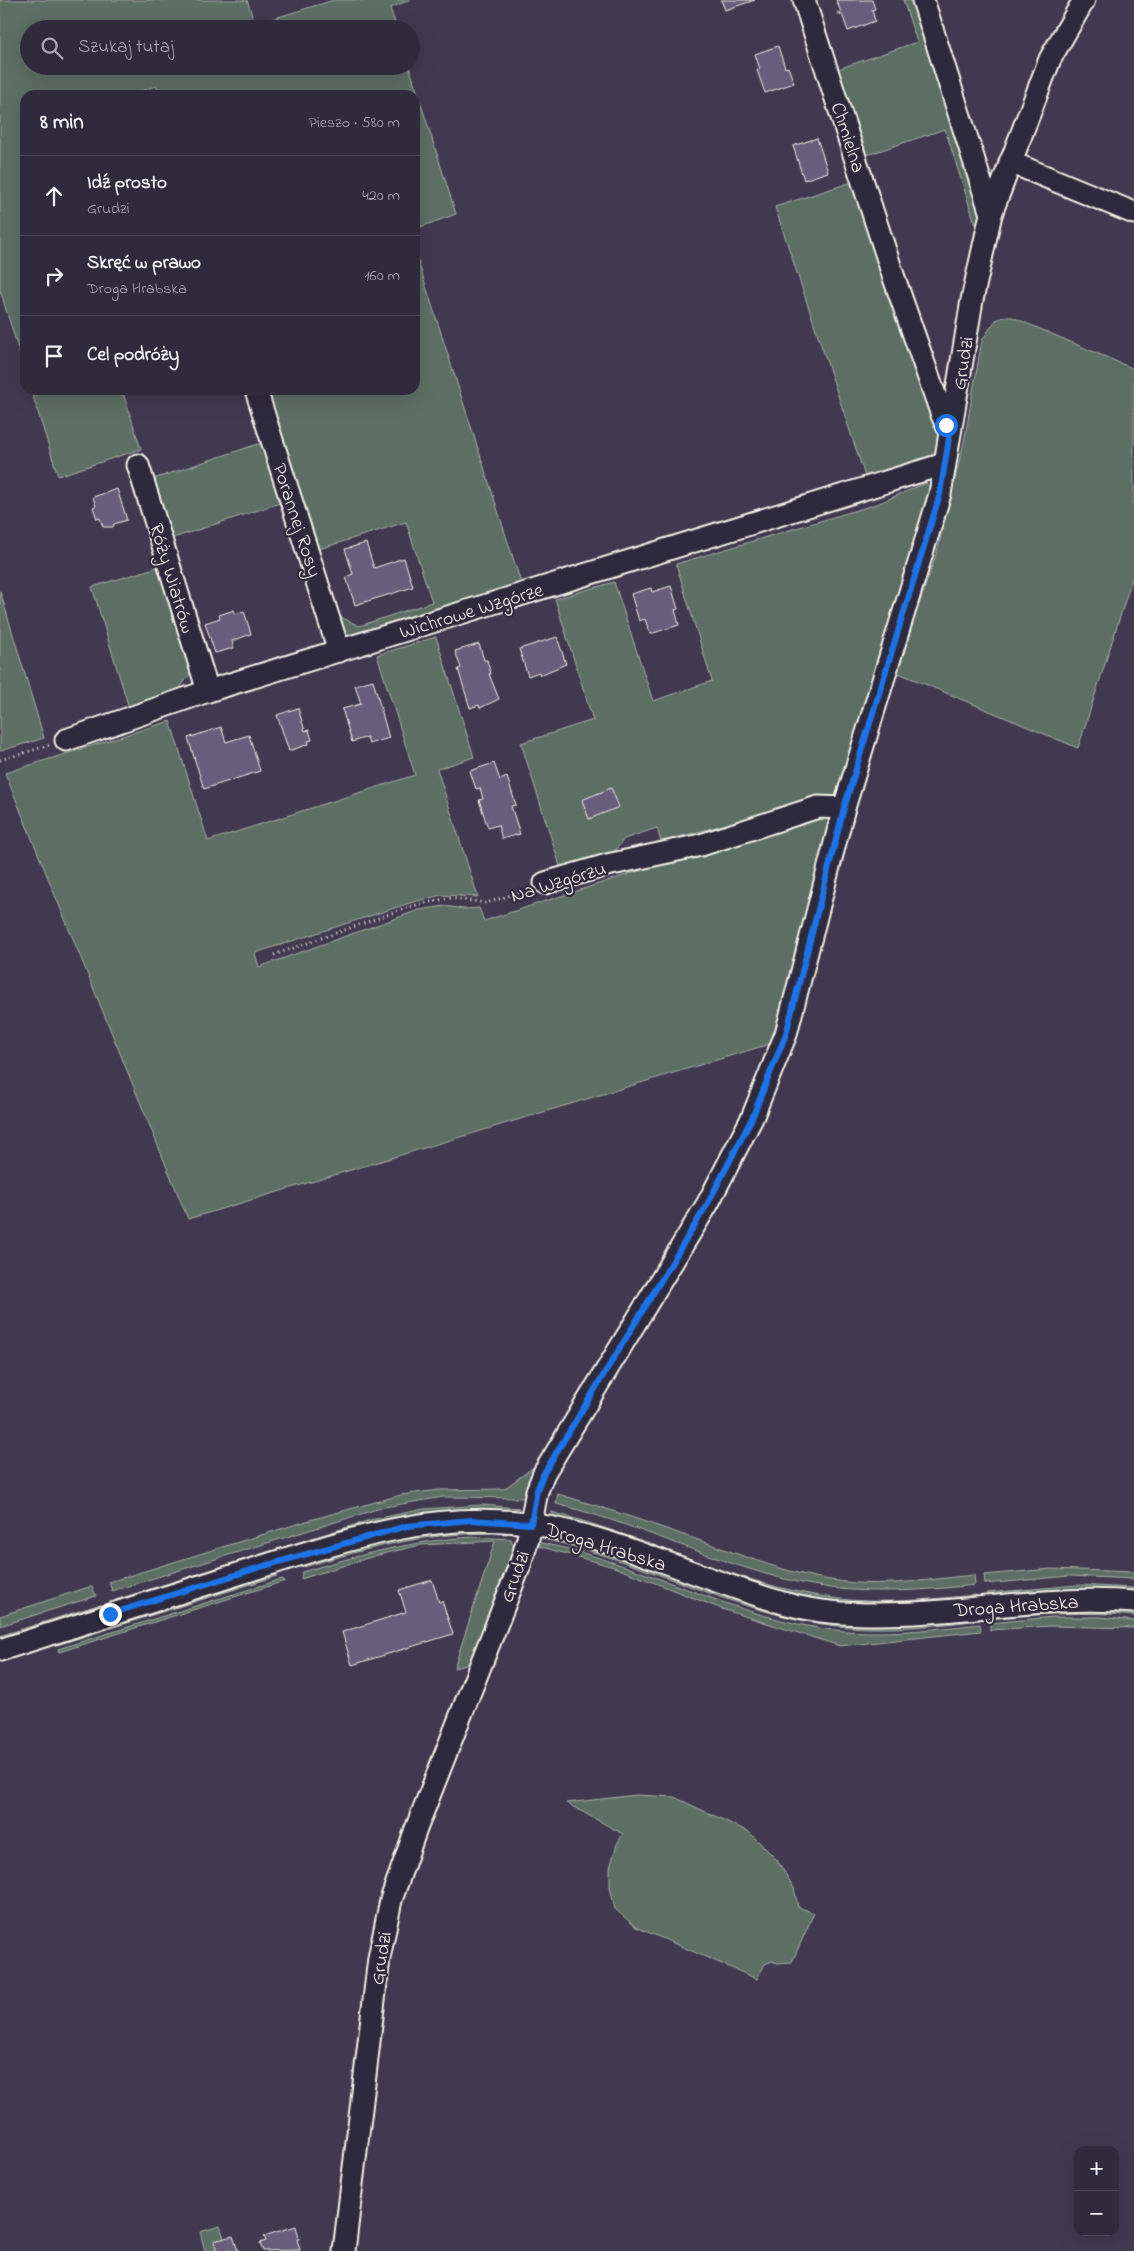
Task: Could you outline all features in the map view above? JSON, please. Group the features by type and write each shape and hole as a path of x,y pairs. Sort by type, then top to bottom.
{"street":[{"name":"Chmielna","path":"804,0 893,275 950,432"},
{"path":"923,0 990,214"},
{"name":"Grudzi","path":"344,2251 379,1958 391,1900 416,1828 520,1565 531,1524 537,1490 544,1473 708,1203 752,1118 786,1034 844,808 940,494 977,274 990,214 1050,59 1084,0"},
{"path":"1010,162 1134,213"},
{"name":"Porannej Rosy","path":"258,395 340,650"},
{"name":"Wichrowe Wzgórze","path":"66,740 208,691 944,464"},
{"name":"Róży Wiatrów","path":"138,465 208,691"},
{"name":"Na Wzgórzu","path":"545,884 607,865 701,845 818,806 844,808"},
{"name":"Droga Hrabska","path":"0,1650 264,1566 381,1532 414,1525 453,1521 494,1520 531,1524 579,1534 623,1547 777,1602 827,1612 898,1615 1047,1601 1106,1600 1134,1602"}],"path":[{"path":"0,760 66,740"},
{"name":"Na Wzgórzu","path":"274,954 412,906 449,898 486,903 545,884"}],"green space":[{"path":"0,0 247,0 254,20 20,20 20,75 412,75 417,90 158,90 156,86 144,90 20,90 20,355 0,290"},
{"path":"334,0 410,0 390,8 394,20 268,20"},
{"path":"903,0 916,0 983,217 979,236 945,129 867,155 838,69 917,42"},
{"path":"420,101 456,214 420,227"},
{"path":"852,182 939,436 935,458 866,479 775,207"},
{"path":"420,268 523,589 354,640 343,632 341,617 359,626 432,602 406,522 319,549 269,395 420,395"},
{"path":"1003,317 1012,317 1134,369 1134,573 1078,748 896,672 937,552 964,442 982,340 996,320"},
{"path":"33,395 124,395 141,449 58,476"},
{"path":"261,443 280,503 167,540 150,480"},
{"path":"926,483 933,490 840,797 807,802 661,842 657,828 624,839 614,852 561,869 521,743 593,720 555,599 614,582 653,701 712,681 676,564 877,504"},
{"path":"161,566 194,668 173,698 130,711 92,587"},
{"path":"0,591 44,738 0,751"},
{"path":"436,637 474,757 437,769 478,897 441,895 410,903 255,953 259,967 419,910 445,906 463,909 479,908 484,921 818,813 834,815 773,1043 188,1219 5,773 170,721 208,841 415,775 377,655"},
{"path":"535,1466 527,1498 443,1497 384,1507 112,1591 109,1582 310,1520 401,1495 439,1490 504,1489"},
{"path":"558,1494 635,1518 760,1562 828,1580 878,1584 974,1575 975,1585 921,1590 867,1591 831,1588 797,1582 728,1562 590,1513 556,1504"},
{"path":"482,1505 519,1508 120,1603 115,1600 370,1520 424,1509"},
{"path":"551,1512 586,1522 726,1571 797,1592 869,1601 905,1601 976,1595 973,1600 870,1606 815,1600 777,1592 558,1519"},
{"path":"468,1529 507,1534 481,1533 429,1537 354,1553 304,1567 309,1561 389,1539"},
{"path":"474,1537 511,1539 515,1551 470,1664 454,1668 495,1541 421,1545 374,1556 301,1579 302,1572 366,1554 430,1541"},
{"path":"556,1538 592,1546 740,1599 975,1617 979,1620 892,1628 848,1627 805,1621 740,1603 612,1558 547,1540"},
{"path":"541,1543 606,1560 733,1606 798,1624 844,1631 889,1632 980,1624 981,1631 840,1646 722,1609 614,1567 538,1546"},
{"path":"1051,1569 1134,1572 1134,1579 1069,1576 985,1584 984,1575"},
{"path":"268,1575 277,1576 57,1645 60,1640"},
{"path":"282,1579 285,1581 59,1652 58,1649"},
{"path":"1077,1585 1134,1588 1134,1593 991,1598 987,1593"},
{"path":"92,1586 96,1596 0,1626 0,1616"},
{"path":"98,1605 96,1611 0,1641 0,1636"},
{"path":"1060,1609 1134,1612 1134,1616 1062,1614 989,1619 993,1615"},
{"path":"1053,1617 1101,1617 1134,1621 1134,1628 1049,1626 990,1630 990,1623"},
{"path":"637,1795 674,1797 749,1832 777,1860 794,1888 798,1907 814,1913 792,1962 777,1963 772,1961 765,1964 757,1979 636,1927 615,1909 610,1887 610,1868 617,1844 623,1834 566,1803"},
{"path":"220,2226 224,2238 217,2251 205,2251 200,2232"}],"building":[{"path":"721,0 755,0 725,10"},
{"path":"836,0 872,0 875,9 872,10 875,21 848,31 842,14 838,15 837,13 841,12"},
{"path":"778,46 785,68 788,67 794,83 765,93 757,70 760,69 755,54"},
{"path":"817,138 828,172 804,180 793,146"},
{"path":"117,489 127,520 114,524 113,527 103,527 100,518 97,519 93,507 96,506 93,497"},
{"path":"366,543 374,568 404,558 413,587 355,605 346,577 353,574 345,549"},
{"path":"671,586 678,609 675,610 679,625 650,634 645,619 639,621 631,594 651,588 652,592"},
{"path":"234,610 235,614 244,611 251,634 232,641 234,648 215,653 205,623 220,618 219,615"},
{"path":"557,637 566,664 540,675 539,672 528,676 519,649"},
{"path":"479,644 484,660 487,660 491,674 489,674 499,699 480,708 479,705 470,708 458,669 461,668 455,651"},
{"path":"373,680 389,738 369,744 367,737 352,742 342,709 361,704 355,685"},
{"path":"298,708 305,731 309,730 312,740 308,741 309,744 289,751 277,715"},
{"path":"221,727 226,742 249,735 260,771 204,789 188,738"},
{"path":"494,763 500,780 507,777 516,805 511,806 520,834 502,839 498,825 488,828 479,800 483,799 480,788 476,789 470,771"},
{"path":"611,788 619,807 589,819 582,800"},
{"path":"432,1580 439,1602 442,1601 453,1634 352,1665 342,1632 406,1612 399,1590"},
{"path":"296,2226 300,2250 263,2251 260,2243 266,2241 264,2236"},
{"path":"233,2236 238,2251 217,2251 214,2241"}],"route":[{"path":"110,1614 264,1566 407,1526 471,1520 494,1520 531,1524 540,1480 576,1424 708,1203 752,1118 786,1034 844,808 940,494 950,432 946,425"}]}
